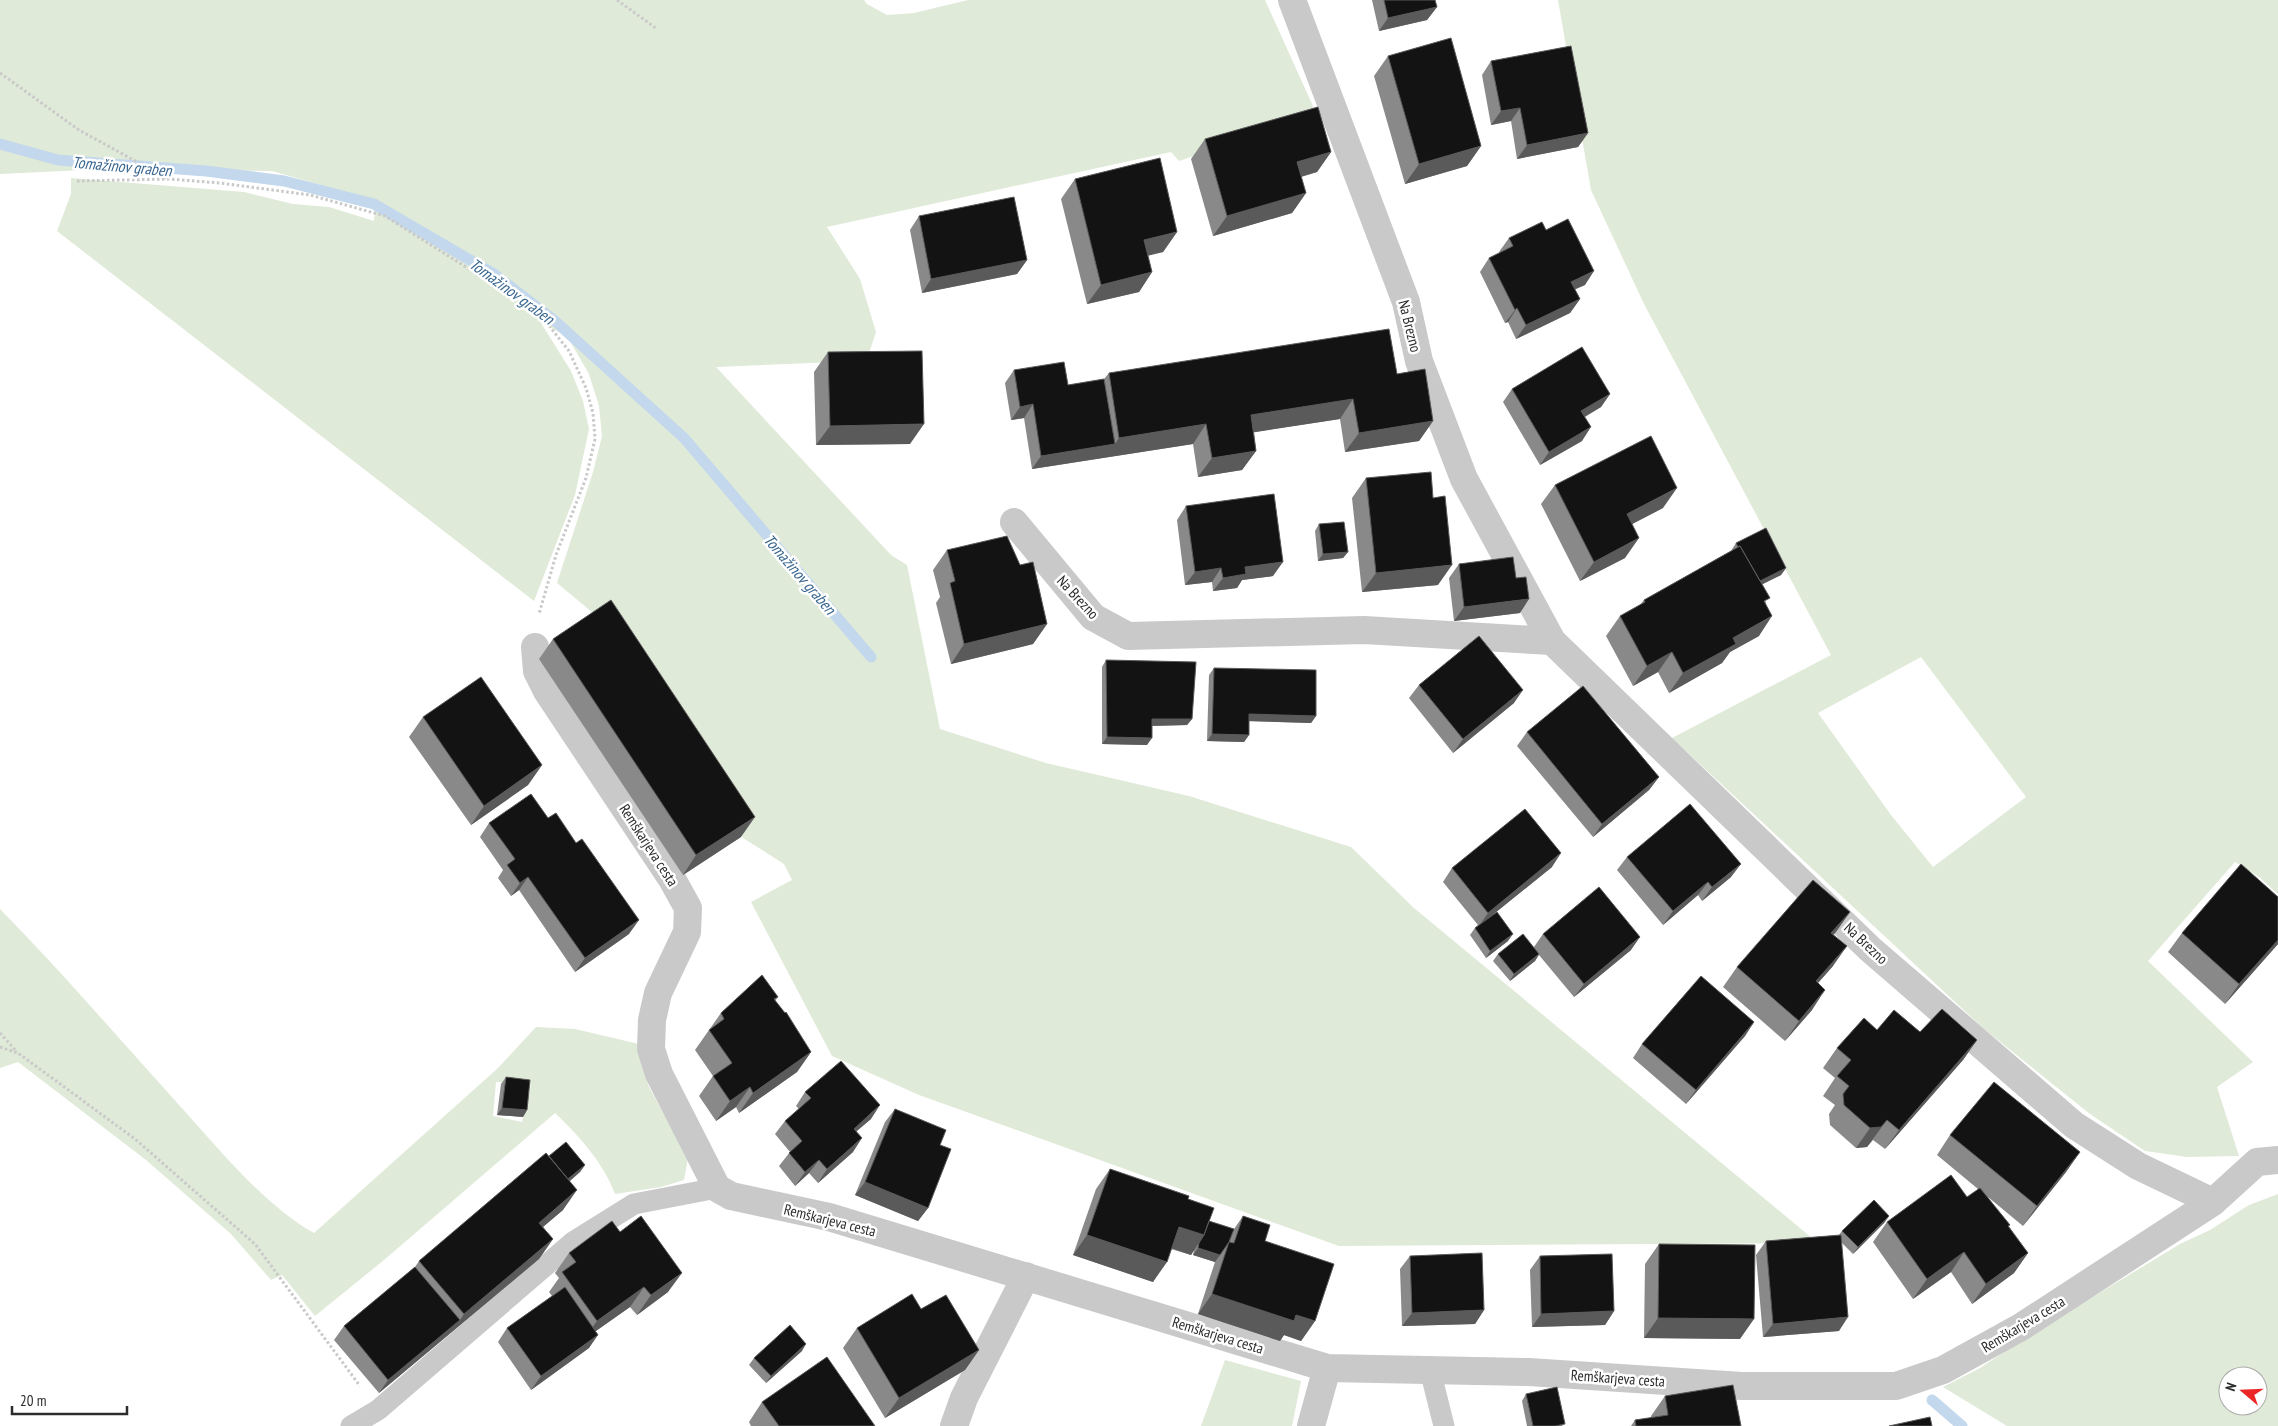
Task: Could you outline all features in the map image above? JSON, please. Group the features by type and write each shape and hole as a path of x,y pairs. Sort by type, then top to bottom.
{"street":[{"name":"Na Brezno","path":"1292,0 1406,302 1419,361 1464,479 1552,641 1870,949 2074,1125 2138,1166 2213,1202"},
{"name":"Na Brezno","path":"1014,522 1093,617 1128,636 1364,630 1552,641"},
{"name":"Remškarjeva cesta","path":"535,647 537,671 547,691 672,879 688,908 687,932 658,993 652,1020 651,1049 660,1074 717,1188 731,1196 830,1217 1327,1368 1529,1372 1742,1386 1896,1386 1943,1370 2021,1327 2213,1202 2257,1162 2278,1160"},
{"path":"954,1426 964,1398 1026,1276"},
{"path":"1311,1426 1327,1368"}],"lane":[{"path":"351,1426 378,1410 573,1242 634,1204 717,1188"},
{"path":"1430,1370 1444,1426"}],"path":[{"path":"617,0 657,29"},
{"path":"0,73 79,130 169,179"},
{"path":"77,181 169,179 220,183 310,195 385,216 539,313 569,350 586,388 593,413 595,439 586,478 556,555 538,614 535,647"},
{"path":"0,1033 18,1053 135,1139 255,1244 378,1410"},
{"path":"0,1047 18,1053"}],"green space":[{"path":"0,0 864,0 867,4 887,15 914,13 968,0 1265,0 1317,115 1179,161 1171,152 827,227 860,279 876,332 869,353 835,362 716,367 891,555 907,565 940,729 1046,763 1189,796 1351,847 1414,908 1818,1243 1339,1246 919,1095 832,1056 751,902 792,880 784,864 743,838 598,617 557,583 593,472 602,436 599,406 589,374 567,336 541,323 571,371 583,401 589,429 575,495 534,601 57,231 71,194 71,178 244,192 293,204 329,207 374,221 376,201 272,171 105,169 0,174"},
{"path":"1558,0 2278,0 2278,894 2259,877 2235,862 2148,961 2253,1062 2217,1087 2239,1156 2187,1157 2145,1151 2090,1114 1983,1028 1672,738 1831,655 1644,304 1591,190","holes":["1921,657 2026,797 1933,867 1891,815 1818,713"]},
{"path":"0,909 242,1175 277,1207 314,1233 498,1068 536,1027 575,1029 639,1044 641,1063 649,1087 688,1158 684,1180 661,1187 615,1194 604,1171 590,1150 555,1113 384,1260 315,1316 282,1275 271,1280 231,1234 146,1160 18,1062 0,1068","holes":["496,1082 531,1085 522,1122 493,1116"]},
{"path":"2278,1194 2278,1426 2007,1426 1943,1387 1980,1368 2025,1338 2180,1244 2210,1230 2249,1205"},
{"path":"1225,1360 1301,1381 1292,1426 1201,1426"}],"building":[{"path":"1384,0 1435,0 1437,7 1388,18"},
{"path":"1451,38 1481,146 1419,164 1388,56"},
{"path":"1571,46 1588,133 1527,145 1520,108 1501,111 1491,61"},
{"path":"1318,107 1331,152 1297,162 1306,193 1227,216 1205,139"},
{"path":"1160,158 1177,232 1144,240 1152,272 1101,285 1075,179"},
{"path":"1014,197 1027,260 931,279 919,216"},
{"path":"1568,219 1594,271 1571,282 1580,299 1526,325 1517,308 1515,310 1489,258 1513,246 1509,238 1542,222 1546,230"},
{"path":"1389,329 1397,374 1425,369 1433,421 1359,433 1353,399 1251,415 1256,451 1212,458 1206,424 1119,438 1109,373"},
{"path":"1582,347 1610,394 1581,411 1591,427 1549,452 1512,389"},
{"path":"922,351 924,424 830,426 828,352"},
{"path":"1064,362 1068,385 1104,379 1115,444 1041,456 1033,404 1020,407 1014,370"},
{"path":"1651,436 1677,488 1627,514 1639,538 1594,562 1555,485"},
{"path":"1431,472 1433,498 1445,496 1452,565 1376,573 1366,478"},
{"path":"1274,494 1283,562 1245,567 1246,574 1223,578 1221,568 1195,572 1186,506"},
{"path":"1344,522 1348,552 1323,554 1319,524"},
{"path":"1766,528 1786,568 1760,581 1740,546 1738,547 1736,543"},
{"path":"1007,536 1020,565 1033,562 1047,624 964,644 950,583 955,581 947,550"},
{"path":"1740,546 1770,598 1764,601 1772,616 1733,638 1736,644 1683,673 1672,652 1647,666 1620,616 1645,602 1644,600"},
{"path":"1513,557 1516,578 1526,577 1529,599 1464,607 1459,564"},
{"path":"611,600 755,817 696,855 553,639"},
{"path":"1479,636 1523,690 1463,739 1419,685"},
{"path":"1106,660 1196,662 1192,719 1152,719 1152,738 1107,737"},
{"path":"1214,668 1316,670 1316,716 1249,714 1249,735 1212,734"},
{"path":"481,677 542,765 484,806 423,717"},
{"path":"1583,686 1659,777 1602,824 1527,732"},
{"path":"531,794 548,818 556,813 576,843 582,839 639,920 585,958 528,877 520,883 507,865 515,859 489,823"},
{"path":"1690,804 1741,864 1712,887 1708,882 1673,911 1627,857"},
{"path":"1525,809 1561,853 1488,913 1452,868"},
{"path":"2241,864 2278,897 2278,940 2239,984 2182,933"},
{"path":"1813,880 1850,912 1831,933 1847,946 1816,981 1825,990 1799,1021 1737,967"},
{"path":"1599,887 1640,937 1584,984 1543,934"},
{"path":"1497,912 1513,934 1490,951 1475,928"},
{"path":"1523,934 1539,954 1514,974 1498,954"},
{"path":"762,975 778,997 774,999 786,1012 811,1052 753,1093 750,1087 730,1101 713,1076 732,1063 709,1030 724,1019 721,1013"},
{"path":"1701,976 1754,1022 1696,1090 1642,1044"},
{"path":"1942,1009 1977,1040 1899,1130 1887,1120 1881,1127 1870,1128 1844,1105 1843,1094 1849,1086 1837,1076 1851,1060 1837,1048 1864,1018 1877,1030 1894,1010 1920,1032"},
{"path":"841,1061 880,1105 854,1129 862,1138 827,1169 819,1160 805,1172 789,1153 802,1141 785,1121 811,1098 805,1092"},
{"path":"506,1077 530,1080 527,1110 502,1108"},
{"path":"1994,1082 2080,1152 2037,1206 1950,1135"},
{"path":"895,1109 946,1130 940,1145 951,1149 928,1208 865,1182"},
{"path":"566,1142 585,1165 568,1179 549,1156"},
{"path":"546,1153 577,1190 539,1223 553,1239 464,1314 419,1261"},
{"path":"1110,1169 1189,1196 1188,1199 1214,1208 1204,1235 1179,1227 1167,1262 1087,1235"},
{"path":"1951,1175 1967,1197 1980,1188 2010,1225 2008,1226 2028,1253 1986,1284 1964,1252 1927,1279 1887,1222"},
{"path":"1874,1200 1889,1216 1858,1247 1842,1231"},
{"path":"641,1216 682,1273 651,1295 644,1287 597,1321 562,1272 576,1262 569,1253 612,1221 620,1232"},
{"path":"1243,1216 1270,1225 1265,1241 1334,1264 1315,1321 1296,1315 1294,1321 1212,1294 1229,1242 1234,1243"},
{"path":"1209,1221 1234,1229 1229,1242 1220,1255 1198,1248"},
{"path":"1841,1235 1848,1317 1773,1324 1766,1241"},
{"path":"1659,1244 1755,1245 1754,1319 1658,1318"},
{"path":"1482,1253 1484,1310 1412,1313 1410,1256"},
{"path":"1612,1254 1614,1311 1541,1314 1540,1256"},
{"path":"415,1267 460,1320 388,1380 344,1326"},
{"path":"565,1287 598,1335 541,1376 507,1328"},
{"path":"912,1294 921,1309 946,1295 979,1350 899,1398 857,1328"},
{"path":"790,1325 806,1344 771,1376 754,1358"},
{"path":"827,1357 875,1426 779,1426 762,1402"},
{"path":"1733,1385 1741,1426 1636,1426 1635,1420 1668,1415 1665,1396"},
{"path":"1557,1387 1565,1424 1533,1426 1526,1394"},
{"path":"1930,1417 1932,1426 1889,1426"}],"waterway":[{"name":"Tomažinov graben","path":"0,144 58,160 206,171 284,181 374,204 494,274 555,321 684,438 871,657"},
{"name":"Tomažinov graben","path":"1932,1400 1962,1426"}]}
